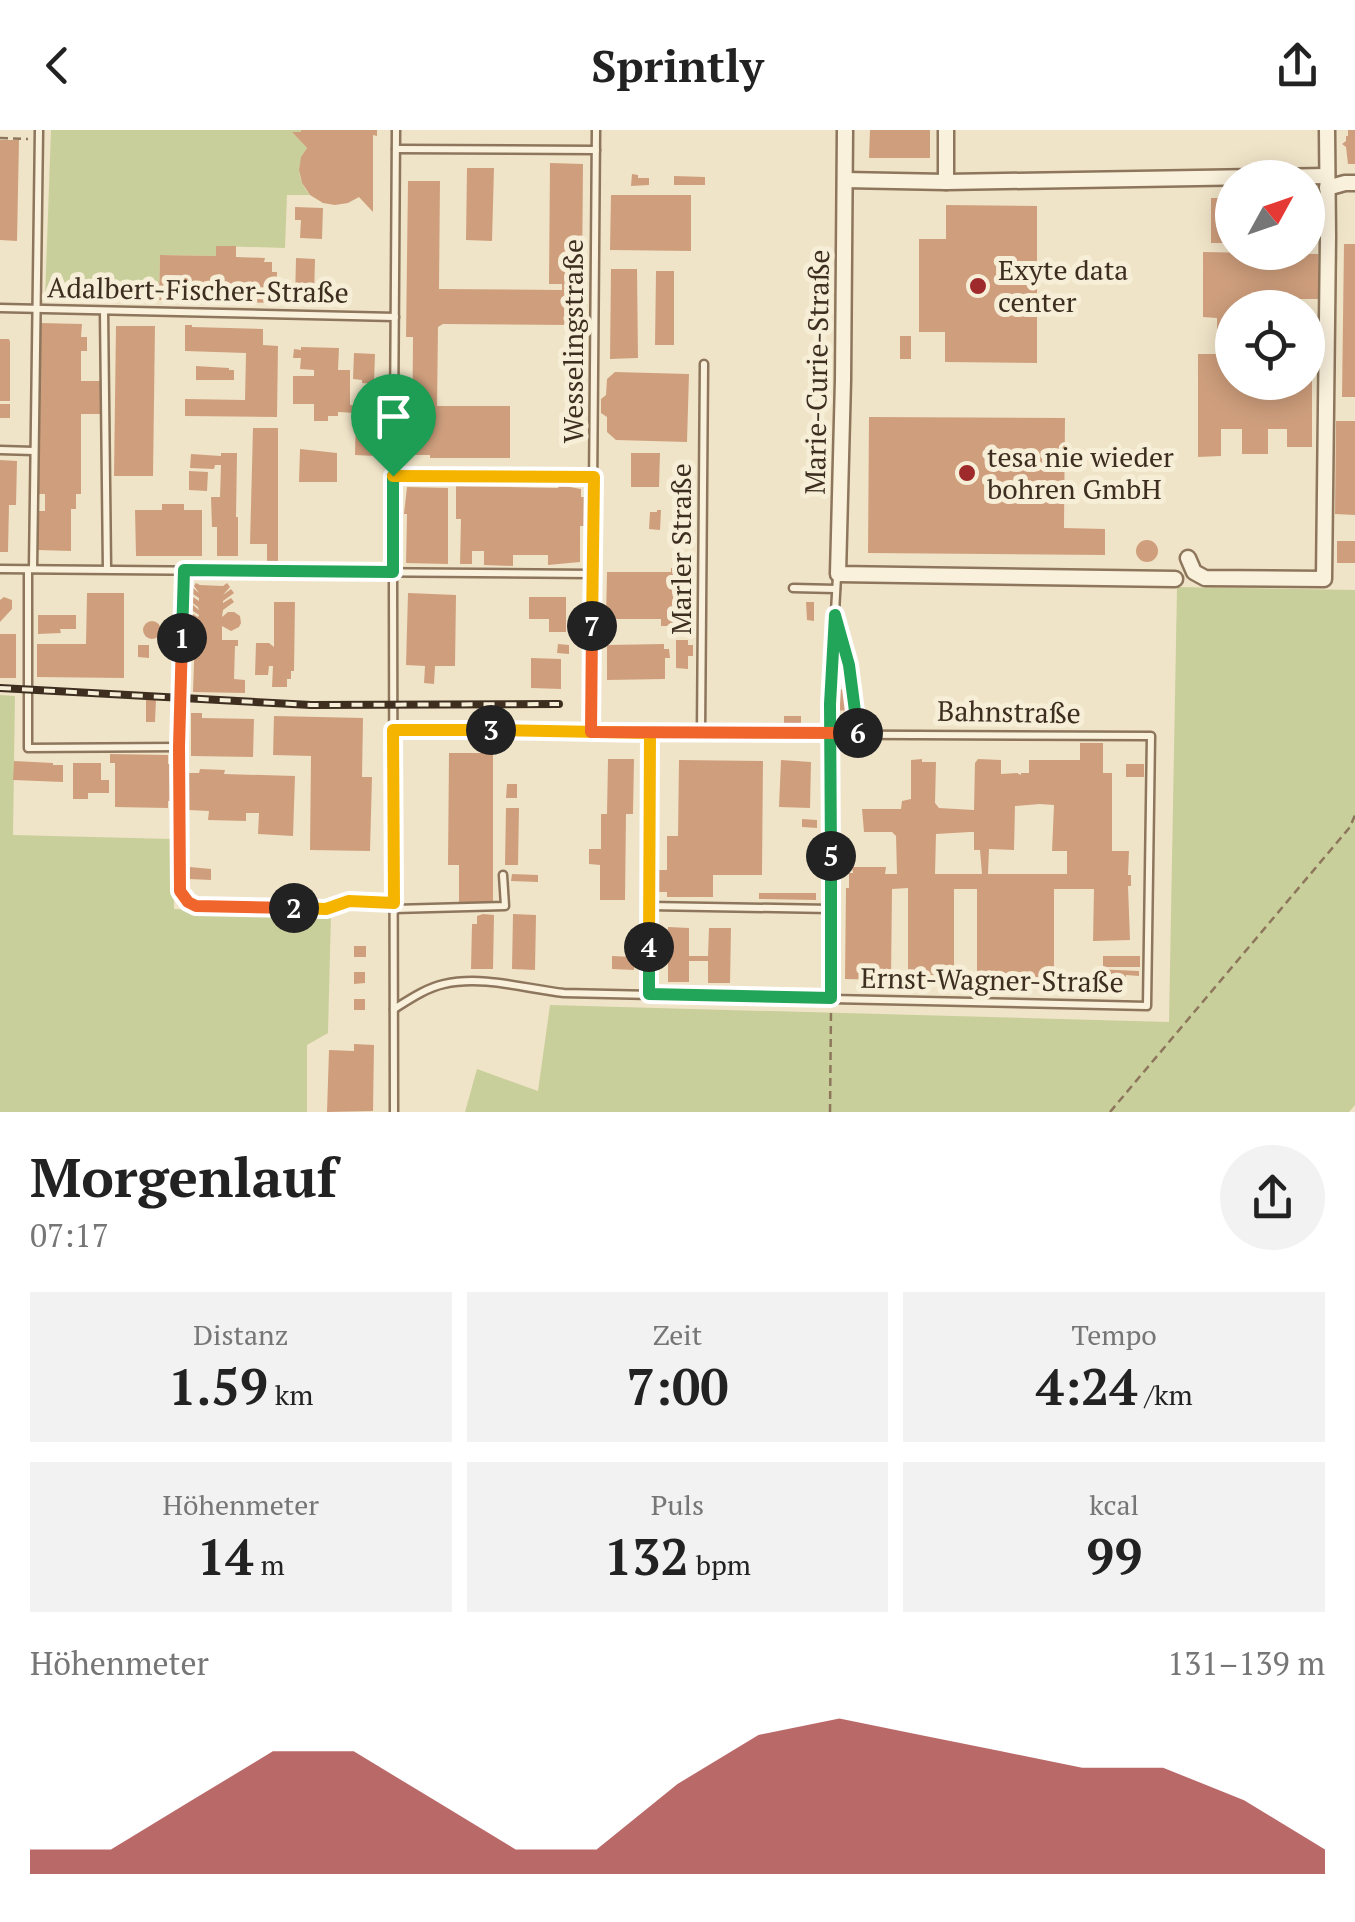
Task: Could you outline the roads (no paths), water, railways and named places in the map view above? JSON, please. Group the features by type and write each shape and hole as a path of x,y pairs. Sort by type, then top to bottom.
{"street":[{"name":"Marie-Curie-Straße","path":"837,582 845,130"},
{"path":"946,130 946,182"},
{"path":"1188,558 1194,572 1206,578 1324,580 1327,130"},
{"path":"845,180 1355,183"},
{"path":"837,582 1175,579"}],"lane":[{"path":"40,130 28,748 179,747"},
{"path":"394,1112 396,130"},
{"name":"Wesselingstraße","path":"591,732 596,130"},
{"path":"396,149 596,150"},
{"name":"Adalbert-Fischer-Straße","path":"0,308 395,318"},
{"path":"104,311 107,570"},
{"name":"Marler Straße","path":"701,734 704,364"},
{"path":"0,450 34,452"},
{"path":"393,476 594,477"},
{"path":"0,569 592,574"},
{"path":"184,570 179,884 188,902 196,906 319,909 349,901 394,906 505,906 503,874"},
{"path":"793,588 837,582"},
{"name":"Marie-Curie-Straße","path":"830,733 837,582"},
{"path":"835,615 849,665 856,719 866,733"},
{"name":"Bahnstraße","path":"393,730 1151,736"},
{"path":"649,994 650,733"},
{"path":"830,733 831,998"},
{"name":"Ernst-Wagner-Straße","path":"394,1009 431,988 462,982 509,984 564,993 1146,1006 1151,736"},
{"path":"649,906 831,909"}],"railway":[{"path":"0,688 311,705 559,704"}],"place":[{"name":"Exyte data center","path":"978,286"},
{"name":"tesa nie wieder bohren GmbH","path":"967,473"}]}
